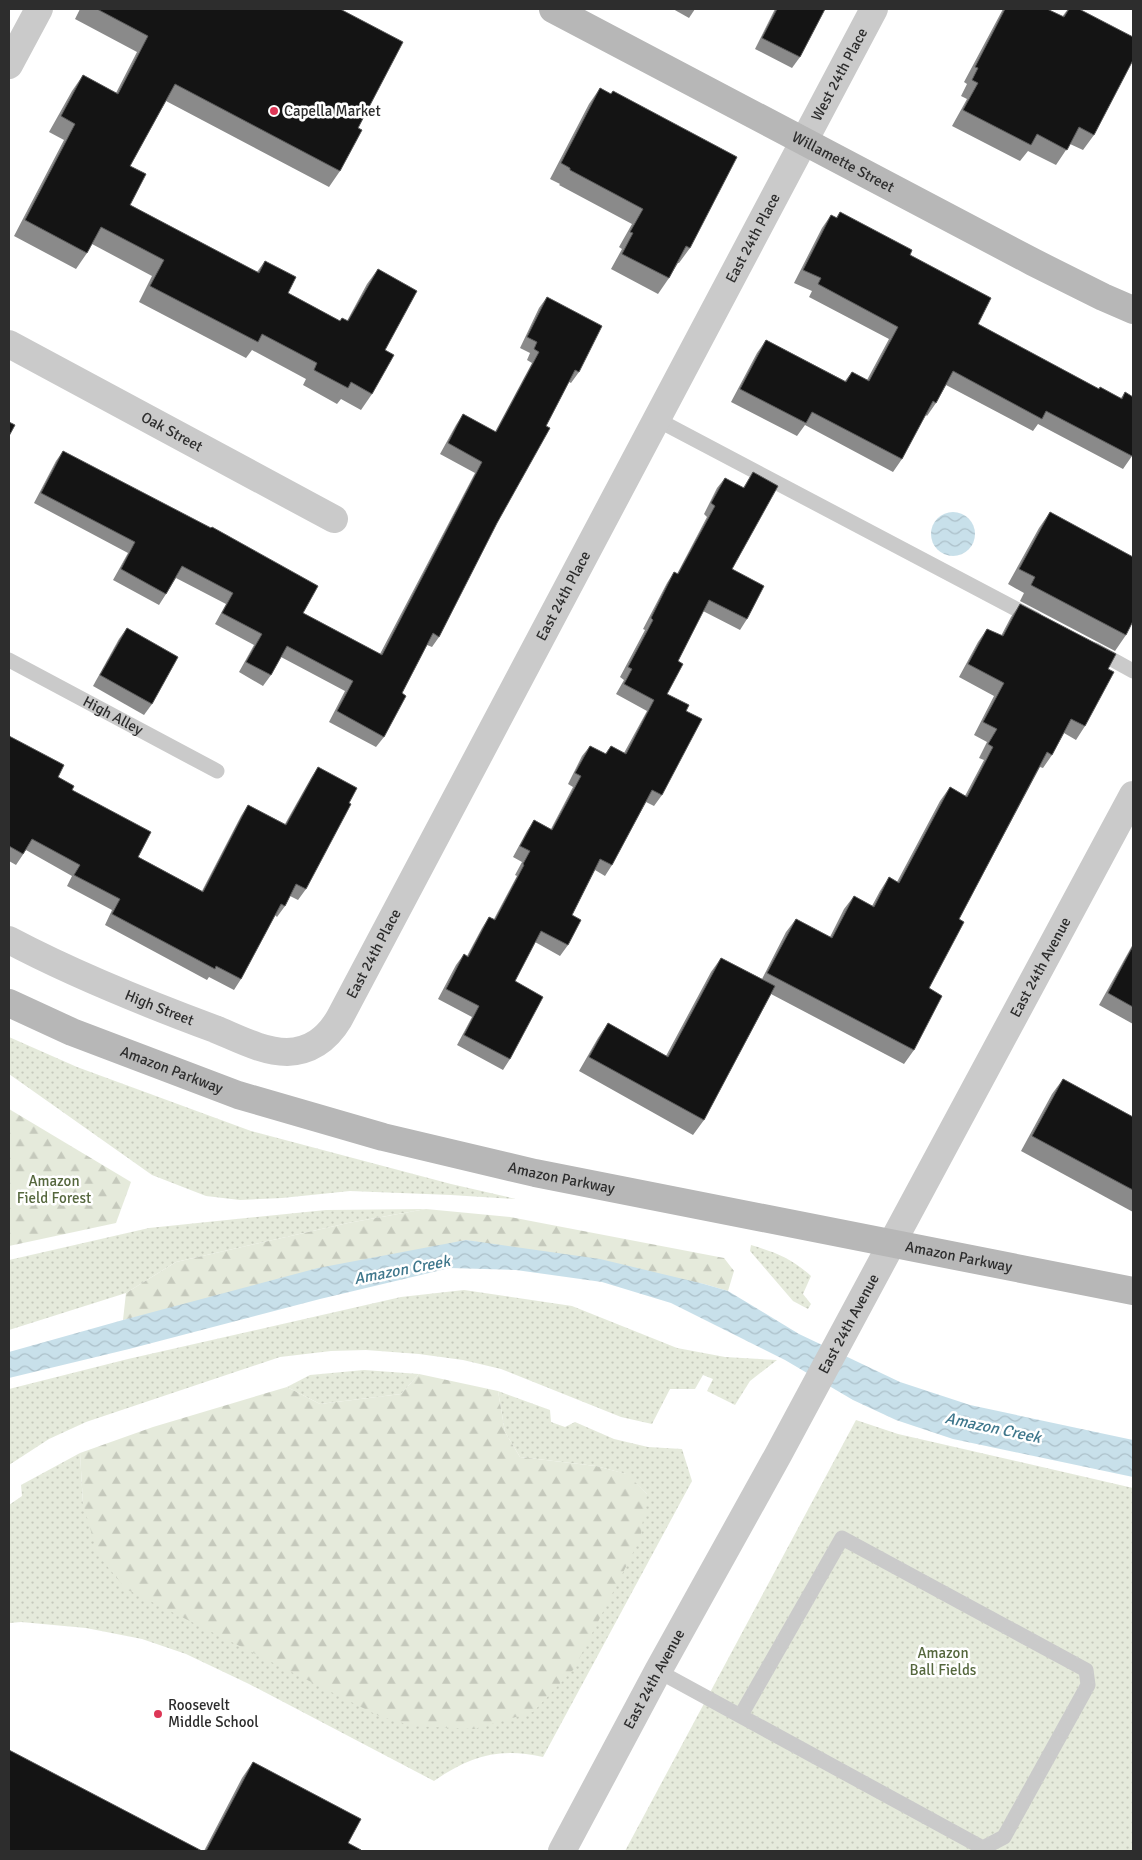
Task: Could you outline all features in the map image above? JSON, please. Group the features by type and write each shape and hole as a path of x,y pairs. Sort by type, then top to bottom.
{"main road":[{"name":"Willamette Street","path":"553,9 1033,262 1133,310"},
{"name":"Amazon Parkway","path":"9,1003 72,1032 238,1095 383,1137 535,1173 1133,1291"}],"street":[{"path":"9,65 15,37 39,9"},
{"name":"West 24th Place","path":"805,141 874,9"},
{"name":"East 24th Place","path":"315,1046 325,1038 339,1019 805,141"},
{"name":"Oak Street","path":"9,344 334,518"},
{"name":"East 24th Avenue","path":"562,1851 1133,795"},
{"name":"High Street","path":"9,940 43,958 138,1000 264,1048 287,1052 299,1051 315,1046"}],"lane":[{"path":"656,419 1048,626"},
{"path":"1083,644 1133,670"},
{"name":"High Alley","path":"9,660 217,772"},
{"path":"658,1671 983,1848 1004,1837 1088,1685 1086,1670 842,1538 741,1715"}],"green space":[{"path":"9,1037 77,1067 251,1131 451,1184 516,1199 350,1191 240,1200 206,1196 152,1175 9,1074"},
{"name":"Amazon Field Forest","path":"9,1109 131,1182 116,1223 9,1246"},
{"path":"426,1209 348,1223 176,1262 126,1293 9,1330 9,1260 149,1228 326,1210"},
{"path":"426,1209 510,1217 724,1258 734,1271 728,1291 704,1284 466,1240 123,1320 126,1293 176,1262 348,1223"},
{"path":"751,1245 783,1257 811,1276 803,1294 811,1304 808,1309 793,1301 750,1251"},
{"path":"464,1290 572,1306 677,1348 725,1357 777,1360 750,1381 735,1405 707,1391 713,1379 703,1375 695,1389 670,1389 652,1424 621,1417 501,1369 463,1360 366,1350 331,1351 280,1357 86,1422 49,1439 9,1465 9,1389 128,1359 401,1297"},
{"path":"364,1370 419,1374 401,1394 320,1404 287,1387 310,1375"},
{"path":"419,1374 498,1391 505,1432 520,1457 596,1466 627,1474 647,1494 640,1539 574,1669 533,1712 474,1729 413,1726 379,1716 126,1589 98,1555 83,1504 80,1453 153,1427 287,1387 320,1404 401,1394"},
{"path":"498,1391 550,1410 551,1422 565,1427 575,1422 614,1439 648,1447 682,1449 692,1481 543,1757 512,1753 486,1756 460,1765 434,1781 249,1684 186,1654 142,1639 86,1628 21,1622 9,1623 9,1505 22,1496 21,1485 80,1453 83,1504 647,1494 626,1474 596,1466 520,1457 505,1432"},
{"name":"Amazon Ball Fields","path":"856,1420 898,1434 1133,1488 1133,1851 625,1851"}],"water":[{"path":"949,512 957,512 969,518 975,534 969,550 957,556 949,556 937,550 931,538 931,530 937,518"},
{"name":"Amazon Creek","path":"466,1240 600,1259 728,1291 799,1334 900,1382 970,1405 1133,1440 1133,1477 953,1439 896,1420 853,1400 785,1360 671,1303 602,1282 516,1270 450,1268 9,1378 9,1352 318,1268"}],"building":[{"path":"97,9 340,9 403,42 358,128 362,130 340,171 175,84 130,166 146,174 130,205 259,273 265,261 296,277 288,293 340,321 342,318 348,321 378,269 417,291 385,350 394,355 372,394 351,382 348,388 314,370 317,363 262,334 258,342 150,286 164,260 101,227 87,253 25,220 75,124 61,116 83,75 118,94 148,36"},
{"path":"777,9 825,9 800,57 762,38"},
{"path":"1005,9 1047,9 1064,17 1069,9 1079,9 1133,37 1133,60 1094,135 1079,127 1067,150 1037,134 1031,145 963,110 978,83 972,80 978,68 975,67"},
{"path":"600,88 611,94 613,91 737,157 690,248 686,246 669,278 622,254 633,233 630,232 643,209 570,170 570,168 561,163"},
{"path":"840,212 912,250 910,255 991,298 978,324 1099,389 1100,387 1122,399 1125,392 1133,397 1132,456 1046,411 1042,419 953,371 936,403 933,401 902,459 812,412 806,423 740,389 766,340 846,382 852,372 869,381 898,327 818,284 821,278 803,270 831,215 837,218"},
{"path":"547,297 602,326 579,372 575,370 546,426 550,428 497,523 439,637 433,633 402,693 406,696 384,737 337,711 353,681 287,646 271,675 246,662 262,634 222,613 233,593 182,566 166,594 121,569 135,542 41,493 63,451 212,527 318,586 303,613 382,655 482,462 448,443 463,414 496,432 539,352 534,349 537,342 527,337"},
{"path":"9,422 15,425 9,436"},
{"path":"753,472 778,486 732,569 764,586 747,619 709,600 678,661 683,664 667,694 689,705 686,711 702,719 662,795 652,790 612,865 600,859 572,915 581,920 568,945 541,931 515,981 543,997 510,1059 464,1035 479,1006 446,989 464,954 468,957 489,917 495,920 524,865 530,851 520,846 534,820 552,830 581,776 575,773 590,746 606,754 611,746 626,754 654,700 624,684 632,669 628,667 653,620 651,618 674,572 678,574 715,506 711,503 725,478 744,488"},
{"path":"1050,512 1133,557 1133,621 1126,635 1031,585 1035,577 1019,569"},
{"path":"1020,604 1116,654 1108,669 1114,672 1085,726 1071,719 1052,755 1047,752 959,919 964,922 929,988 942,996 914,1050 767,973 796,919 832,938 854,896 874,907 889,877 899,883 950,787 967,797 993,747 988,744 997,729 983,722 1004,683 968,664 987,629 1003,636"},
{"path":"127,628 178,657 152,704 100,675"},
{"path":"9,736 64,765 58,777 74,786 72,790 151,832 138,857 203,892 248,805 286,825 318,767 357,788 349,803 351,804 306,889 296,884 285,906 281,904 241,979 216,966 215,969 112,914 120,899 74,875 80,865 32,839 23,854 9,846"},
{"path":"1133,946 1133,1007 1108,993"},
{"path":"721,958 775,986 704,1120 589,1057 608,1023 668,1057"},
{"path":"1063,1079 1133,1117 1133,1190 1032,1136"},
{"path":"9,1750 202,1851 9,1851"},
{"path":"253,1762 361,1819 348,1843 361,1850 206,1851"}],"place":[{"name":"Capella Market","path":"274,111"},
{"name":"Roosevelt Middle School","path":"158,1714"}]}
